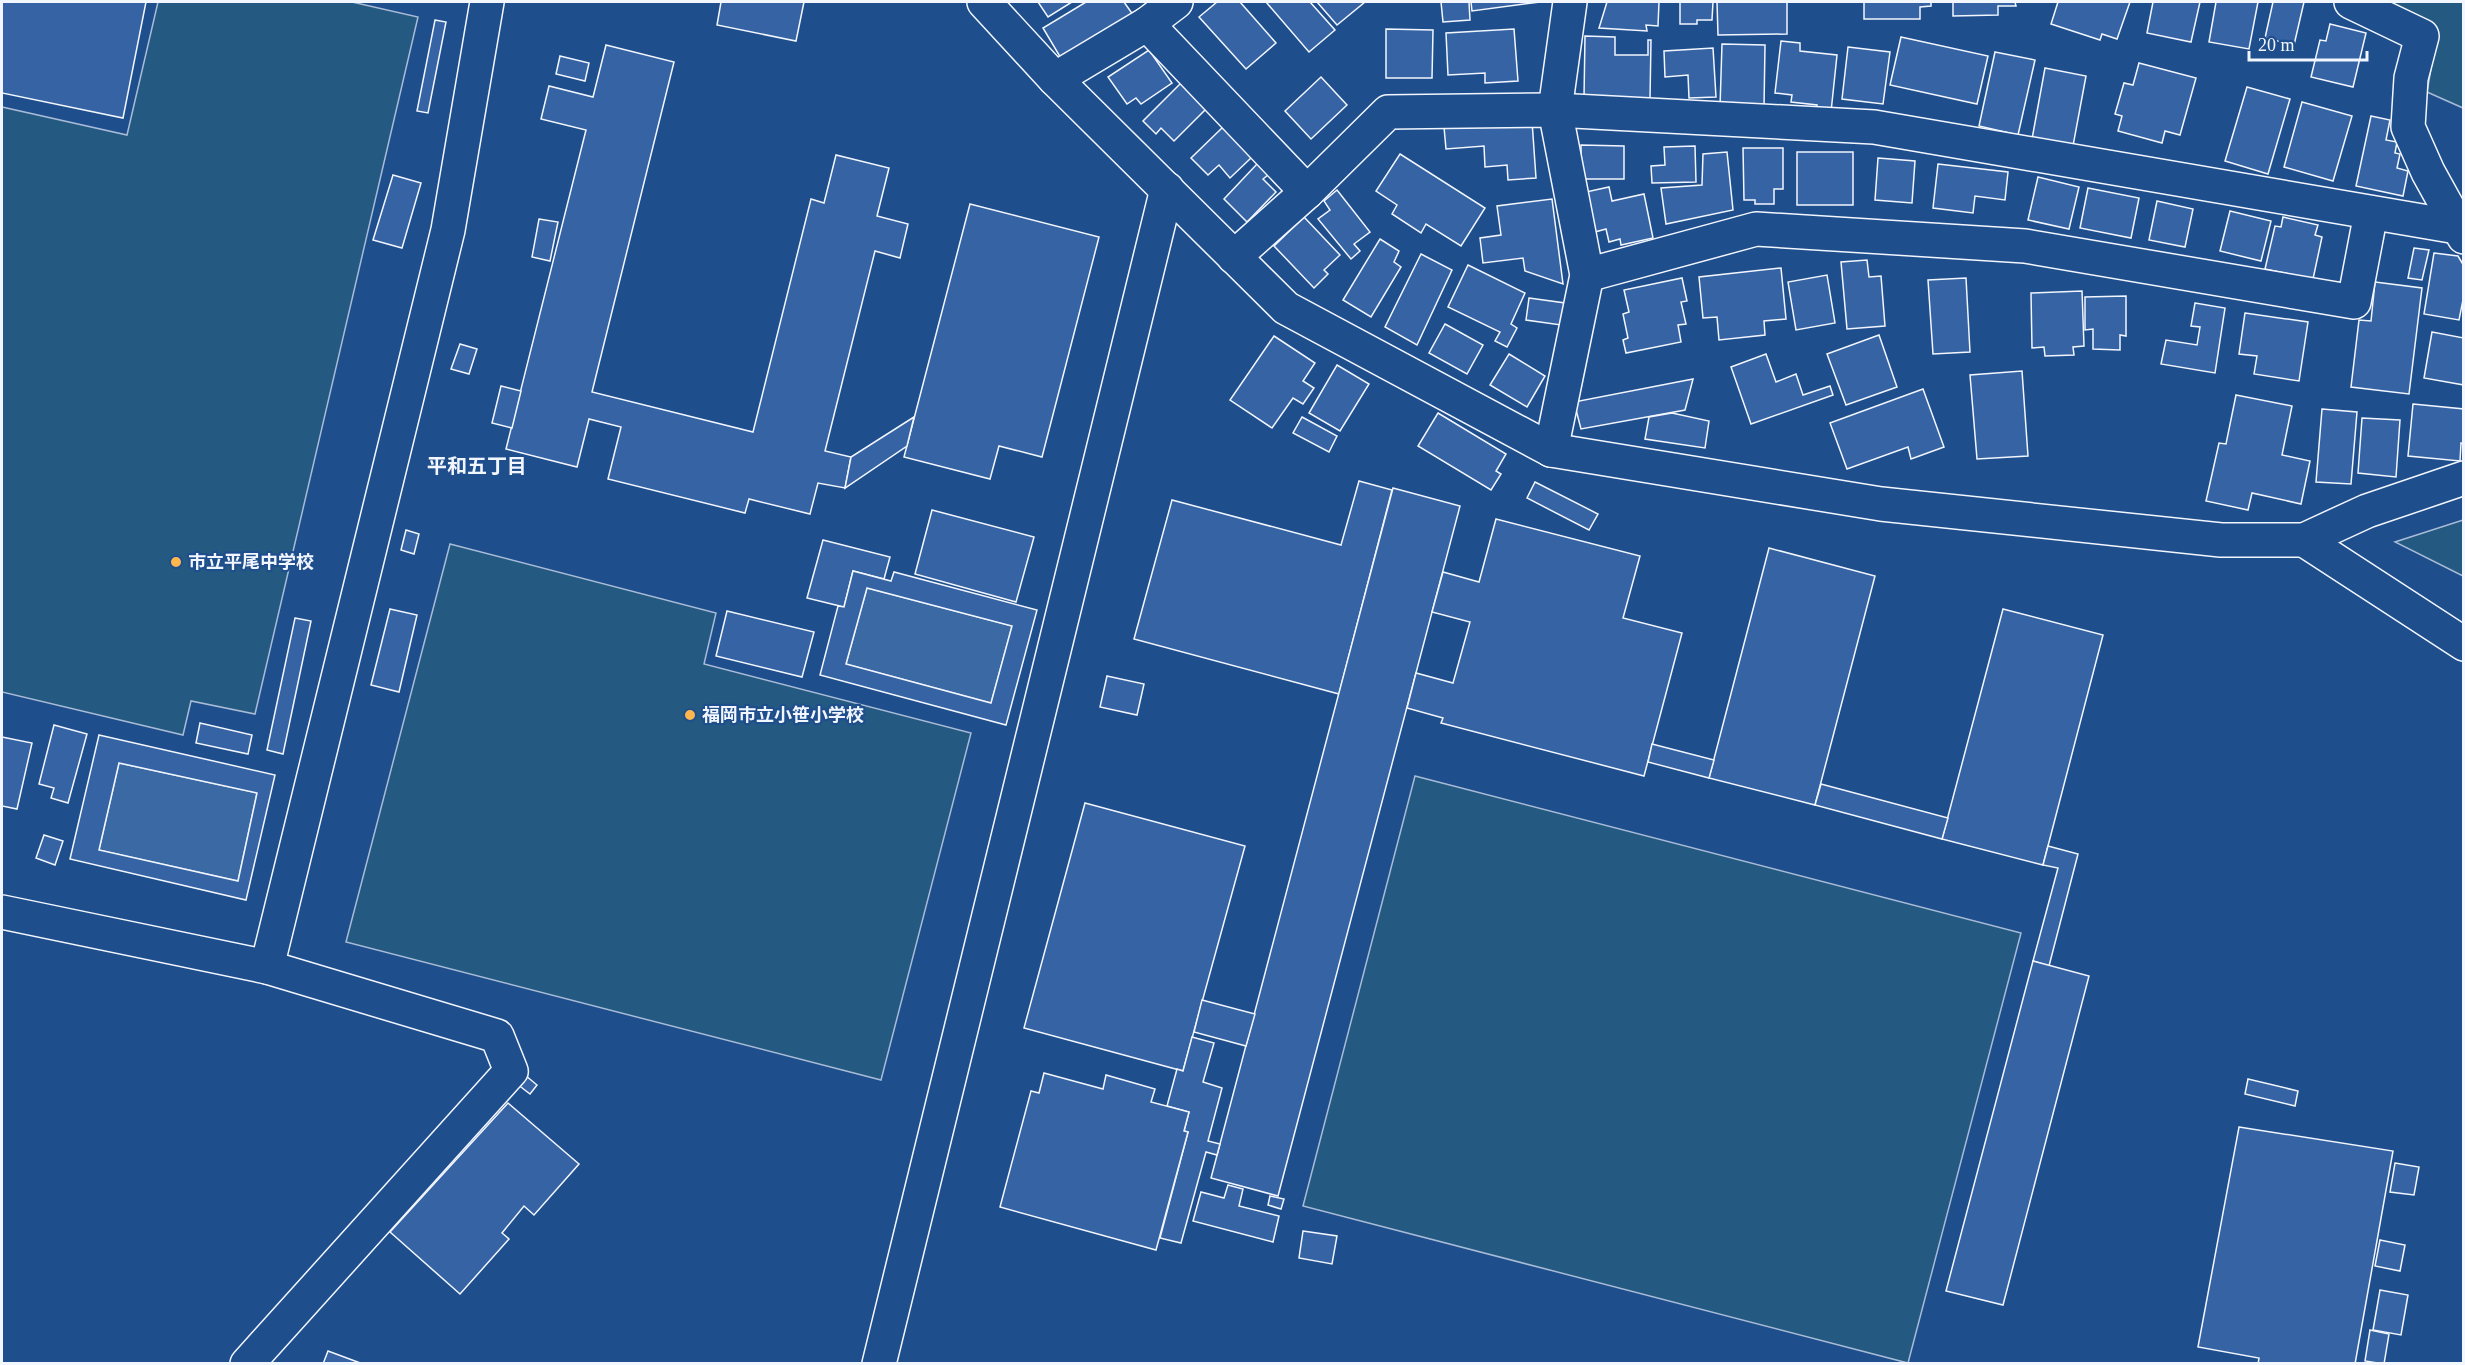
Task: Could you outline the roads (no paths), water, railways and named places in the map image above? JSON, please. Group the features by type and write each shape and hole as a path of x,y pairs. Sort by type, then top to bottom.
{"street":[{"path":"267,967 448,230 487,2"},
{"path":"984,2 1055,79 1286,308 1551,450 1881,504 2221,540 2304,540 2367,511 2463,478"},
{"path":"1055,79 1147,24 1176,2"},
{"path":"1551,450 1587,275 1556,110 1570,2"},
{"path":"2351,2 2422,36 2411,78 2408,127 2428,172 2460,232"},
{"path":"1147,24 1307,192"},
{"path":"1234,257 1307,192 1388,112 1556,110 1874,127 2371,213 2460,232"},
{"path":"879,1364 1167,189"},
{"path":"1587,275 1756,229 2025,246 2354,302 2371,213"},
{"path":"2304,540 2463,644"},
{"path":"2,912 267,967 497,1036 511,1071 247,1364"}],"place":[{"name":"市立平尾中学校","path":"176,562"},
{"name":"福岡市立小笹小学校","path":"690,715"}],"district":[{"name":"平和五丁目","path":"477,466"}]}
